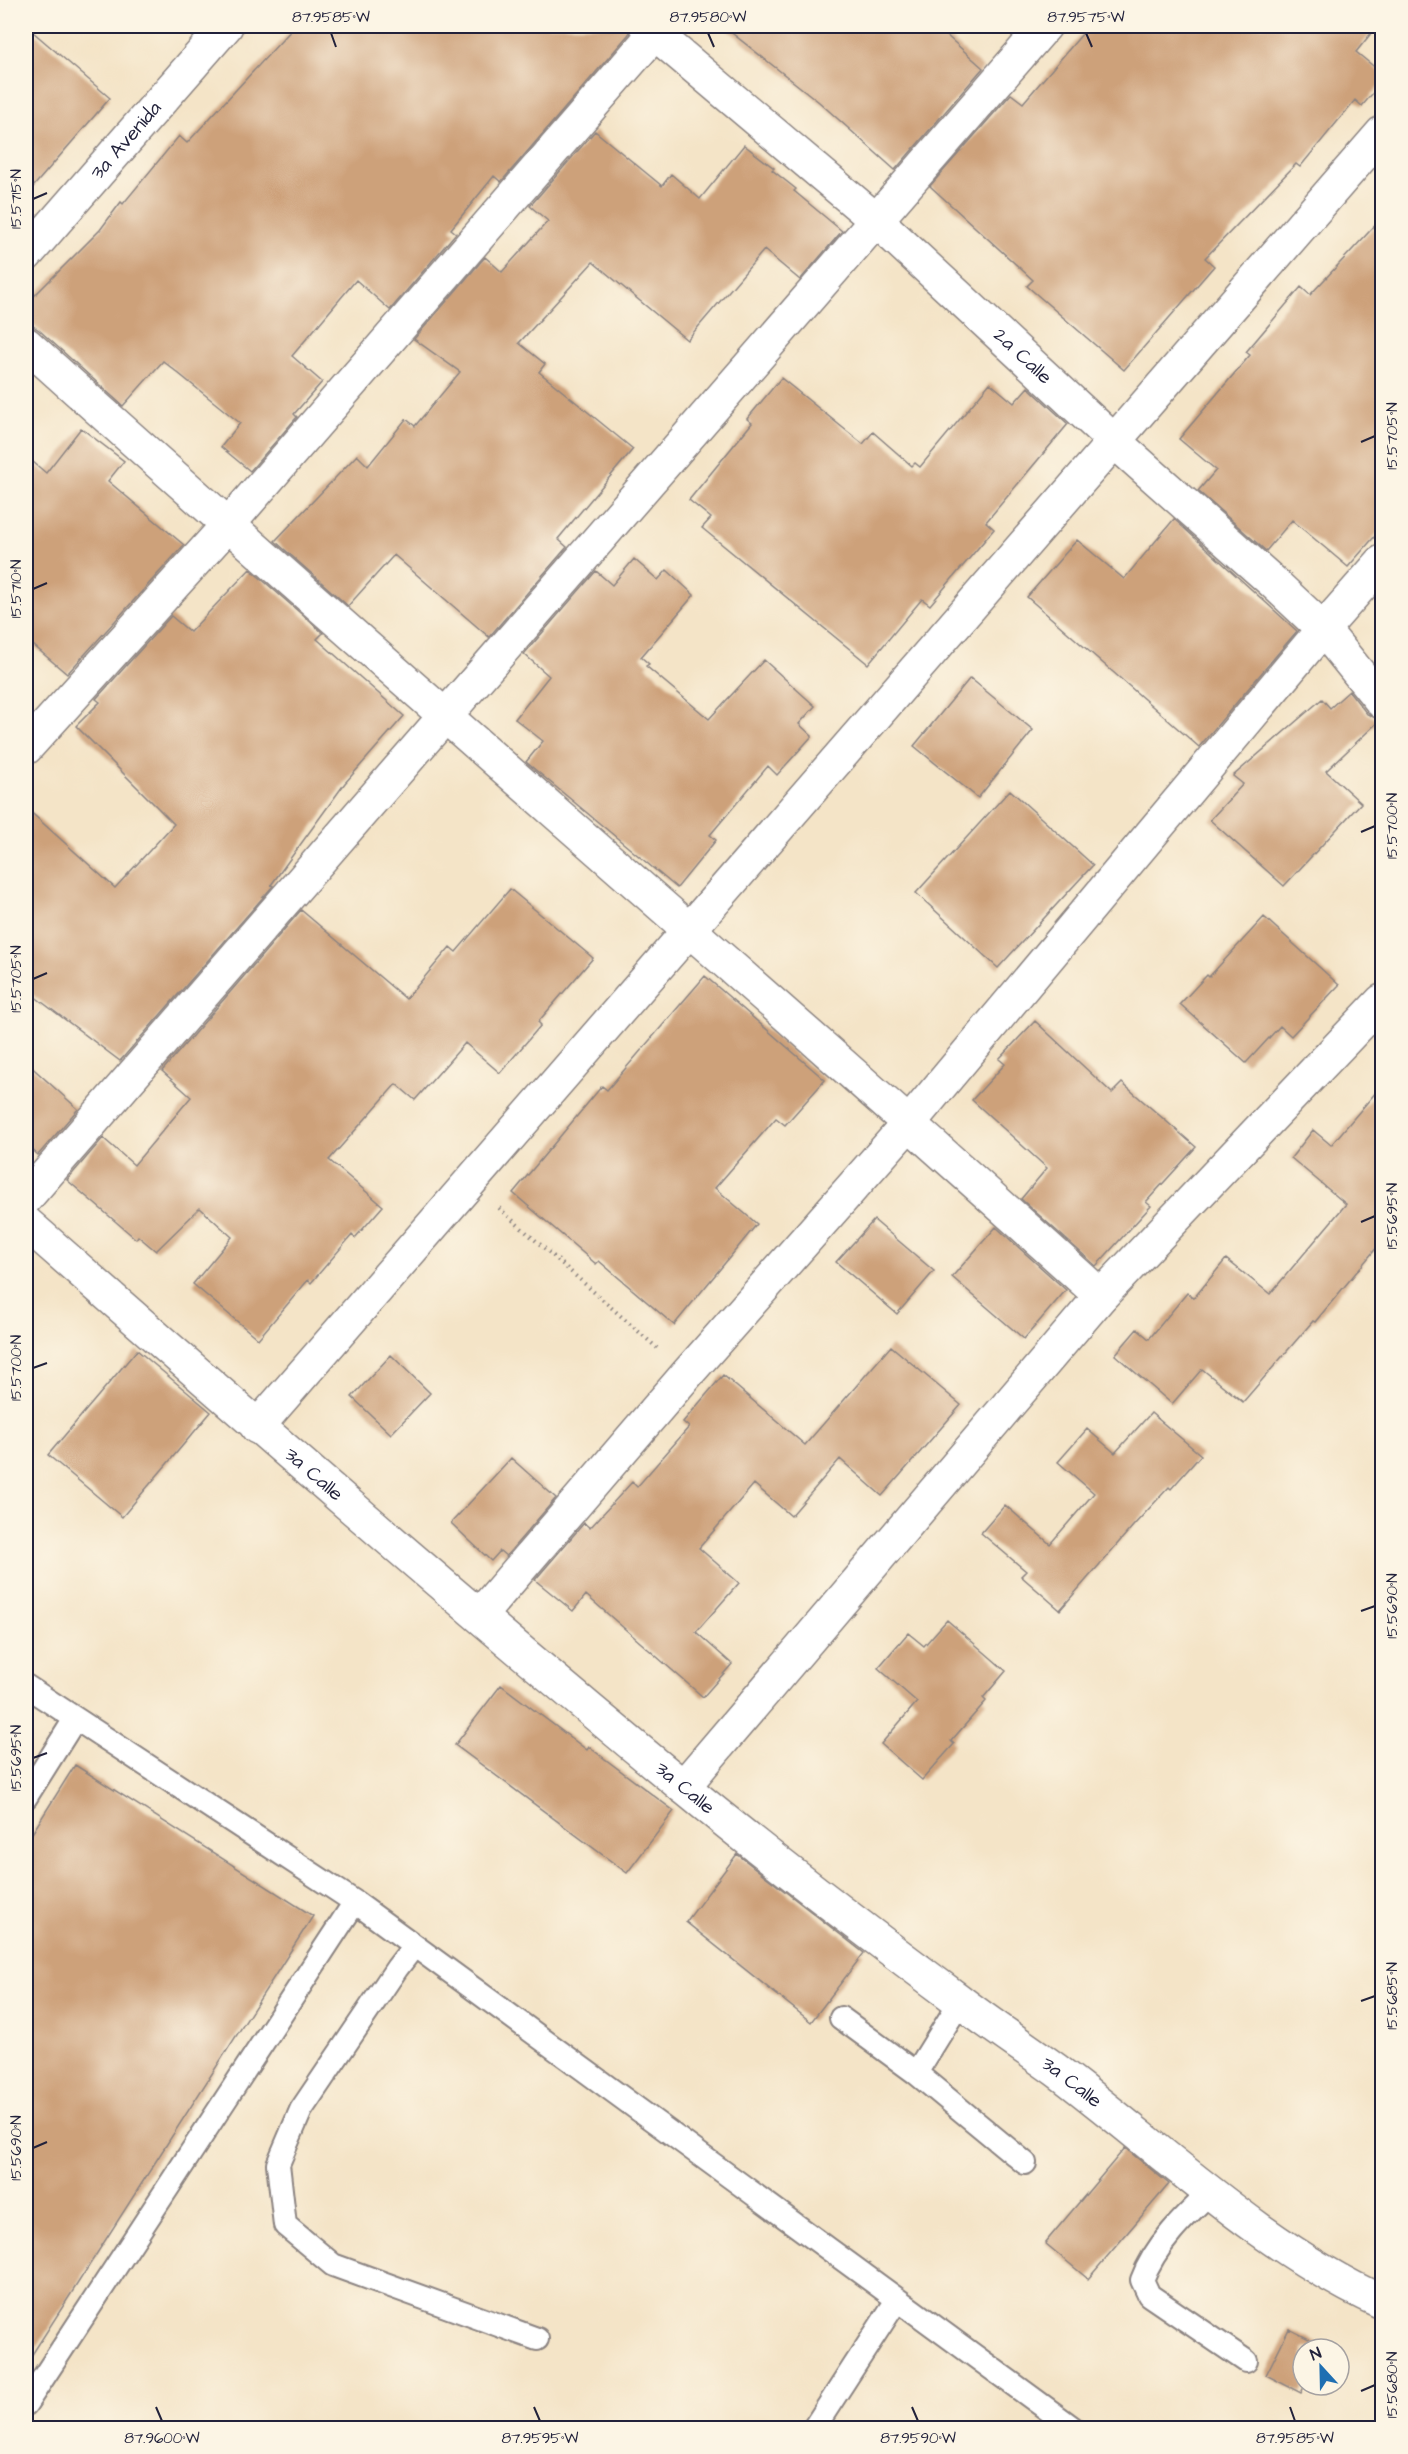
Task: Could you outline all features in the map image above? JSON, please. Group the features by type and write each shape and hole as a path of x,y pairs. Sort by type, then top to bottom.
{"street":[{"name":"3a Avenida","path":"26,255 226,26"},
{"path":"26,1198 1045,26"},
{"path":"26,748 227,526 654,28"},
{"name":"2a Calle","path":"654,28 876,220 1114,441 1323,629 1383,702"},
{"path":"257,1427 1383,133"},
{"path":"26,344 227,526 910,1122 1101,1296"},
{"path":"480,1615 687,1374 910,1122 1323,629 1383,562"},
{"path":"683,1787 1101,1296 1383,1001"},
{"name":"3a Calle","path":"26,1223 257,1427 683,1787 960,2002 1058,2072 1211,2192 1295,2253 1351,2288 1383,2302"}],"lane":[{"path":"26,1686 355,1902 1073,2428"},
{"path":"26,1797 75,1719"},
{"path":"26,2403 355,1902"},
{"path":"414,1946 302,2110 278,2164 285,2225 333,2265 537,2339"},
{"path":"916,2073 960,2002"},
{"path":"841,2018 916,2073 1025,2163"},
{"path":"1211,2192 1180,2220 1147,2266 1142,2280 1149,2295 1246,2361"},
{"path":"814,2428 897,2300"}],"path":[{"path":"470,1181 687,1374"}],"building":[{"path":"26,26 110,98 26,195"},
{"path":"295,26 628,26 629,34 501,182 494,176 451,229 456,233 390,310 356,280 292,356 322,382 294,414 297,417 250,471 221,447 240,423 163,361 123,406 26,321 26,304 100,230 121,202 123,204 179,136 187,143"},
{"path":"723,26 936,26 983,68 895,170 819,102"},
{"path":"1089,26 1377,26 1356,52 1383,74 1383,81 1362,106 1355,100 1300,167 1296,164 1205,258 1214,266 1124,370 1027,286 1033,280 930,186 1011,94 1023,103"},
{"path":"595,131 662,186 671,174 700,199 744,145 774,168 772,170 796,189 794,191 842,231 800,280 764,250 687,340 593,262 519,343 545,364 539,372 633,449 558,539 567,547 489,637 394,555 348,606 275,541 357,455 368,466 406,419 415,426 460,372 414,339 485,257 502,272 548,221 530,206"},
{"path":"1383,217 1383,527 1348,567 1292,520 1266,551 1198,491 1216,470 1179,439 1250,355 1246,352 1301,287 1310,295"},
{"path":"781,378 863,444 873,432 912,466 915,463 920,467 990,383 1014,403 1028,387 1068,424 986,522 994,529 930,605 922,599 868,664 702,528 711,518 689,500 752,423 747,419"},
{"path":"81,428 124,461 108,481 184,545 67,674 26,639 26,456 46,473"},
{"path":"1174,519 1297,631 1199,747 1027,597 1077,540 1124,579"},
{"path":"634,559 658,580 667,570 694,595 641,657 649,664 646,666 709,719 764,660 815,706 799,724 812,736 777,775 768,766 710,835 716,840 677,888 526,762 543,741 515,719 549,676 524,654 596,571 612,585"},
{"path":"250,569 323,633 317,639 404,716 345,783 271,885 273,886 120,1061 26,990 26,808 115,888 174,824 76,726 100,702 96,699 171,616 190,632"},
{"path":"970,678 1033,730 978,798 914,746"},
{"path":"1349,691 1367,714 1380,720 1326,771 1361,803 1284,886 1210,820 1243,784 1233,776 1322,699 1330,708"},
{"path":"1010,790 1093,865 998,968 916,893"},
{"path":"510,889 593,958 538,1022 541,1025 500,1073 465,1043 415,1100 396,1084 329,1160 383,1206 355,1238 352,1235 311,1283 308,1280 258,1339 193,1284 232,1237 200,1208 156,1251 138,1236 136,1239 67,1180 103,1138 134,1165 191,1097 162,1071 301,910 406,999 450,947 456,952"},
{"path":"1264,917 1339,985 1291,1036 1280,1026 1246,1063 1180,1004 1207,975 1209,977"},
{"path":"705,976 825,1080 785,1125 776,1118 715,1188 757,1224 674,1325 599,1261 596,1264 513,1193 602,1086 607,1090"},
{"path":"1035,1021 1112,1093 1122,1083 1196,1147 1146,1202 1151,1206 1096,1266 1021,1199 1047,1168 972,1100 1005,1064 999,1059"},
{"path":"26,1062 78,1109 38,1155 26,1144"},
{"path":"1383,1084 1383,1240 1315,1322 1313,1321 1243,1402 1202,1369 1172,1404 1115,1355 1137,1329 1149,1339 1187,1293 1194,1298 1226,1259 1270,1294 1346,1204 1291,1158 1313,1130 1331,1145"},
{"path":"874,1220 934,1271 897,1314 836,1262"},
{"path":"996,1227 1066,1290 1024,1339 952,1277"},
{"path":"891,1346 961,1405 882,1496 840,1459 791,1516 754,1484 699,1548 739,1583 696,1632 732,1664 703,1697 586,1595 573,1611 535,1580 584,1523 590,1528 632,1482 637,1487 689,1427 683,1422 723,1375 805,1445"},
{"path":"137,1350 211,1412 122,1517 48,1455"},
{"path":"391,1355 430,1393 391,1434 352,1397"},
{"path":"1151,1413 1201,1455 1171,1489 1169,1487 1133,1526 1060,1610 1021,1576 1026,1571 981,1533 1005,1505 1050,1544 1094,1493 1058,1462 1087,1429 1115,1453"},
{"path":"511,1458 556,1498 506,1556 500,1551 491,1561 451,1523"},
{"path":"947,1620 1006,1671 983,1698 986,1701 951,1741 954,1744 922,1780 881,1744 917,1702 878,1668 908,1633 924,1646"},
{"path":"501,1685 587,1750 589,1747 674,1811 627,1873 455,1745"},
{"path":"75,1765 313,1916 26,2364 26,1843"},
{"path":"737,1854 864,1953 811,2022 686,1922"},
{"path":"1125,2148 1169,2184 1088,2279 1045,2243"},
{"path":"1289,2329 1305,2337 1291,2337 1291,2388 1266,2375"}]}
